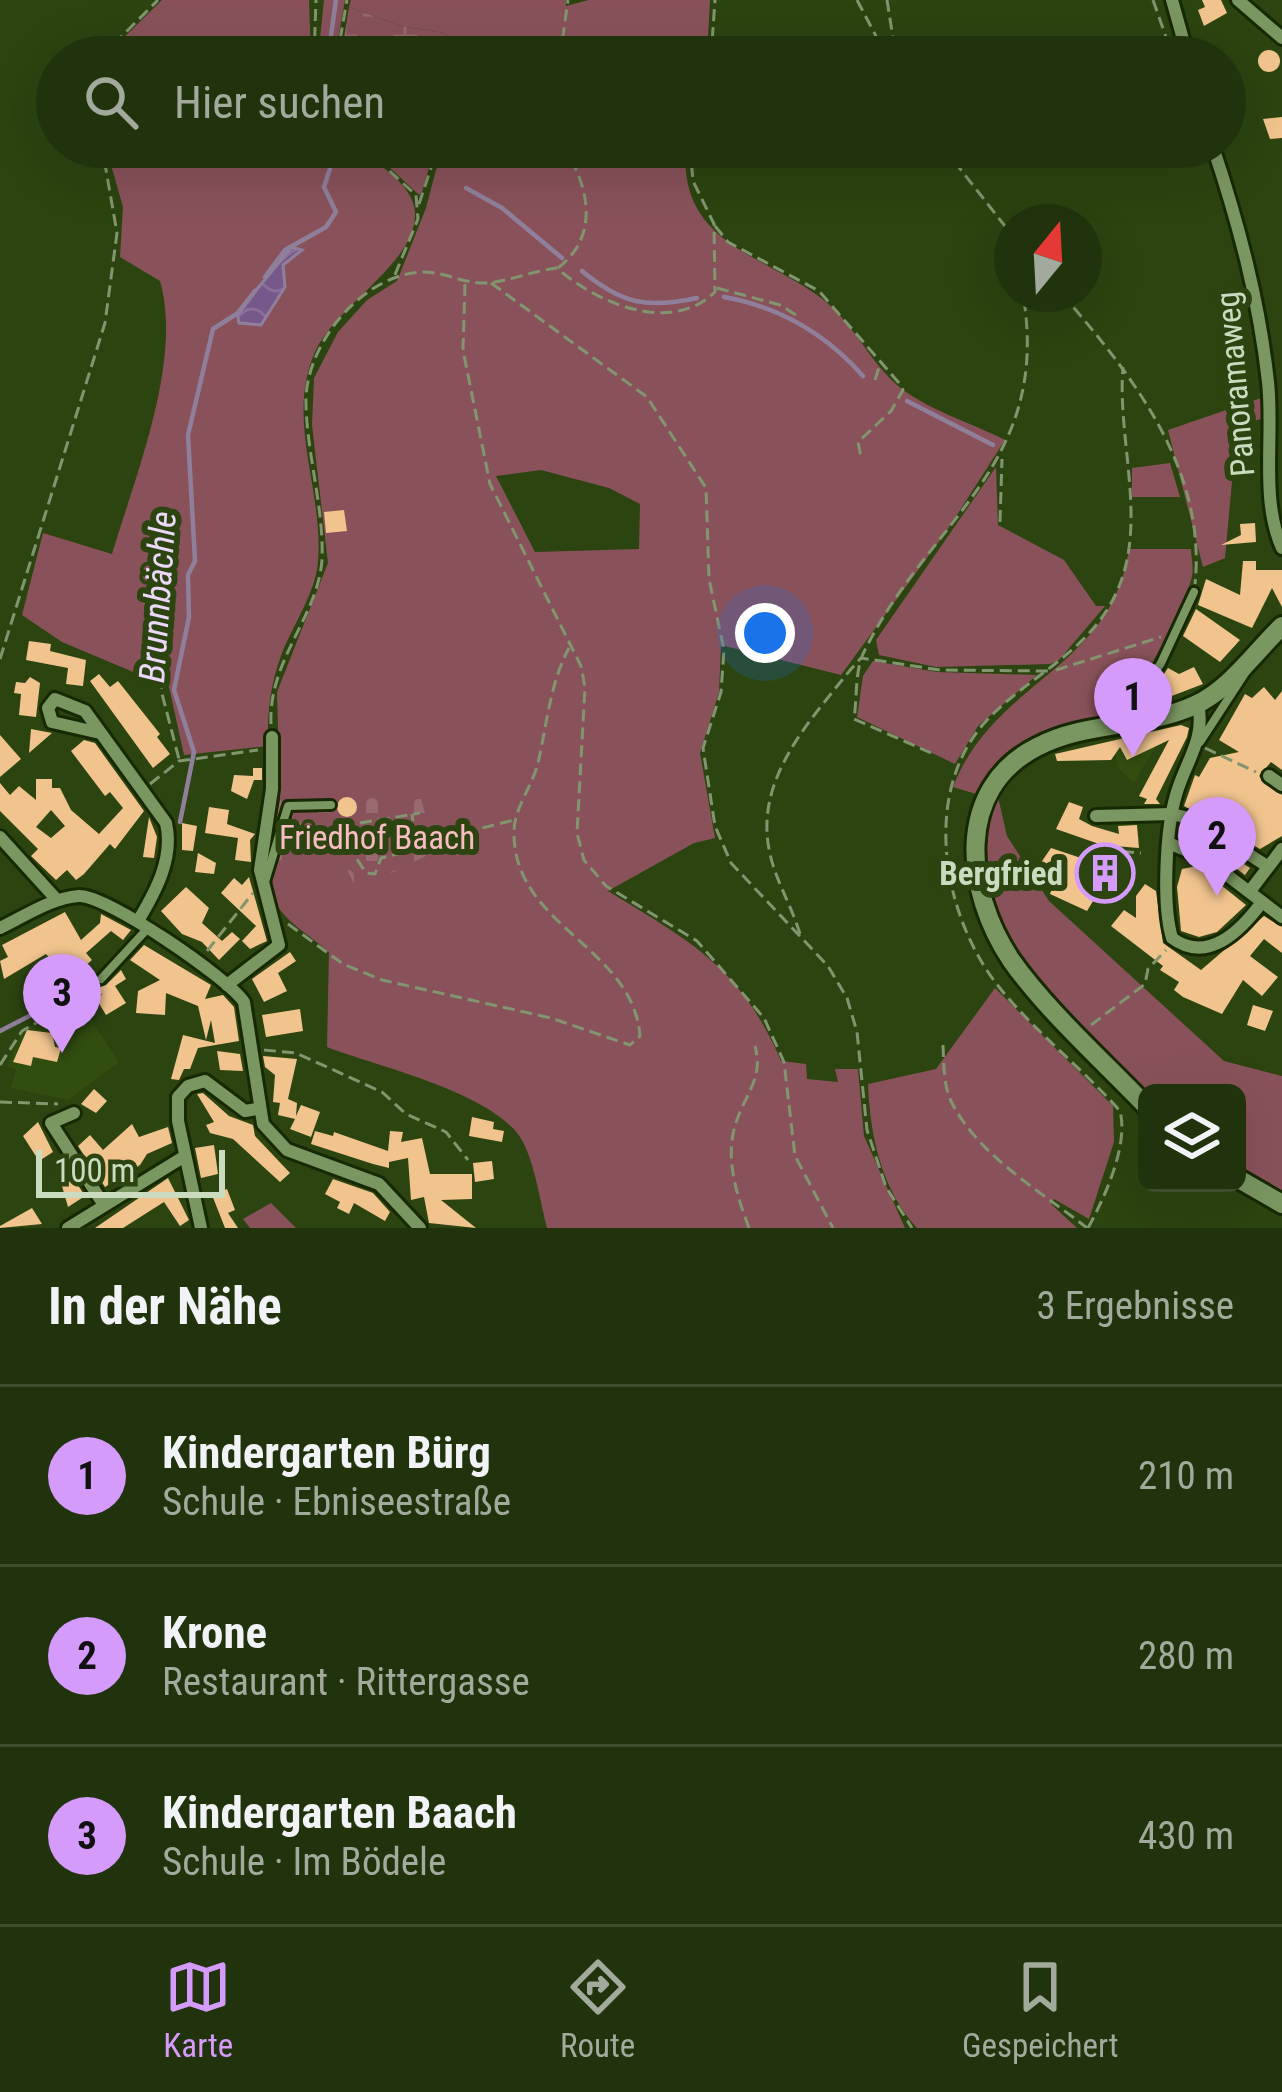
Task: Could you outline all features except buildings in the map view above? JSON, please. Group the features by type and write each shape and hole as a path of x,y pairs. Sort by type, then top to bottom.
{"street":[{"path":"1172,0 1182,36"},
{"path":"1238,0 1282,38"},
{"name":"Panoramaweg","path":"1221,168 1250,263 1270,405 1273,518 1282,548"},
{"path":"1138,1098 1023,975 1000,939 975,860 974,832 986,790 1016,758 1062,736 1198,704 1282,626"},
{"path":"1198,704 1198,745 1171,814 1166,902 1172,938 1195,951 1204,950 1238,929 1262,902"},
{"path":"100,733 144,789 170,838 143,924"},
{"path":"227,985 274,953 280,936 263,884 261,838 272,789 272,743"},
{"path":"1269,776 1282,785"},
{"path":"1096,816 1171,814 1217,830 1268,866"},
{"path":"0,837 57,900"},
{"path":"1171,844 1206,859 1282,916"},
{"path":"1250,891 1282,849"},
{"path":"0,928 57,900 84,896 143,924 244,1002 256,1109 277,1142 379,1184 420,1228"},
{"path":"201,1228 176,1107 188,1086 206,1082 245,1111 256,1109"},
{"path":"70,1114 51,1123 56,1137 104,1205"},
{"path":"68,1228 184,1156"},
{"path":"1246,1183 1282,1204"}],"lane":[{"path":"1124,722 1194,592"},
{"path":"1198,745 1248,674 1244,664"},
{"path":"263,884 288,806 331,805"},
{"path":"100,979 143,924"}],"path":[{"path":"122,36 158,0"},
{"path":"315,36 316,0"},
{"path":"341,36 347,0"},
{"path":"563,36 568,0"},
{"path":"712,36 715,0"},
{"path":"856,0 876,36"},
{"path":"886,0 892,36"},
{"path":"1153,0 1166,36"},
{"path":"0,659 105,323 117,233 106,168"},
{"path":"388,168 407,184 418,206"},
{"path":"144,789 179,761 272,743 270,704 284,654 322,562 307,382 337,323 394,277 418,219 431,168"},
{"path":"394,277 428,272 465,284 490,283 557,268 579,240 588,203 585,182 577,168"},
{"path":"692,168 693,181 714,224 728,242 819,291 903,390 891,411 858,442 861,458"},
{"path":"959,168 994,212"},
{"path":"557,268 592,293 643,312 702,303 715,288 714,224"},
{"path":"490,283 647,397 706,488 709,578 724,650 721,692 703,748 715,826 730,863 828,966 854,1013 867,1130 886,1187 912,1228"},
{"path":"465,284 463,350 490,484 585,687 577,833 584,860 606,886 697,941 764,1018 784,1062 795,1156 832,1228"},
{"path":"715,288 780,305 800,317"},
{"path":"1000,522 1001,457 1026,389 1026,312"},
{"path":"1077,312 1146,396 1175,464 1194,547 1194,592"},
{"path":"875,380 882,360"},
{"path":"943,1045 946,1084 967,1125 1022,1179 1087,1228 1098,1210 1123,1122 1103,1092 986,967 952,878 941,820 946,793 973,738 1000,708 1053,670 1108,607 1121,581 1129,471 1123,367"},
{"path":"801,938 770,857 766,830 772,789 786,754 861,658 949,534 976,485 1001,457"},
{"path":"861,658 940,670 1053,670 1174,635"},
{"path":"275,920 303,932 344,964 382,980 551,1018 630,1045 640,1036 635,1012 608,967 540,908 515,845 515,820 534,778 559,667 569,648"},
{"path":"861,658 854,719 931,753"},
{"path":"170,660 161,690 181,749 179,761"},
{"path":"1198,745 1269,776"},
{"path":"292,835 420,812"},
{"path":"345,826 349,847 370,874 379,871 381,858 417,849 412,814"},
{"path":"414,831 432,828 442,838 515,820"},
{"path":"1104,850 1141,853"},
{"path":"195,963 263,884"},
{"path":"1058,1046 1145,984 1148,968 1158,964 1172,938"},
{"path":"0,1065 22,1031 92,993 100,979"},
{"path":"749,1228 734,1195 733,1138 761,1069 755,1046"},
{"path":"250,1048 296,1053 382,1093 406,1114 446,1132 468,1160"},
{"path":"0,1102 58,1104 70,1114"}],"shaded area":[{"path":"1153,721 1161,738 1134,783 1118,768 1112,741"},
{"path":"78,1001 119,1062 68,1100 11,1088 16,1069 7,1066 22,1031"}],"green space":[{"path":"162,0 309,0 310,36 125,36"},
{"path":"324,0 345,0 339,36 320,36"},
{"path":"351,0 566,0 566,6 589,0 710,0 708,36 446,36 349,7"},
{"path":"349,7 446,36 344,36"},
{"path":"112,168 384,168 413,201 412,230 403,248 325,335 307,378 304,430 316,508 318,561 313,585 274,678 268,746 184,755 169,687 62,642 22,615 43,533 112,554 143,455 161,382 165,312 160,281 120,257 123,207","holes":["292,247 298,251 283,265 261,325 235,317"]},
{"path":"390,168 429,168 419,195"},
{"path":"436,168 687,168 695,204 726,240 829,304 886,375 908,394 1005,440 946,532 841,675 721,645 719,692 700,753 715,838 694,843 608,891 688,942 730,979 781,1061 806,1064 807,1079 838,1082 835,1069 858,1069 864,1136 905,1228 547,1228 525,1146 492,1111 437,1084 327,1047 329,952 277,906 268,862 338,850 421,799 280,800 277,692 328,563 312,425 314,378 338,332 367,300 397,281","holes":["541,470 609,488 640,504 639,549 535,552 496,476"]},
{"path":"1267,396 1269,416 1237,427 1225,558 1203,567 1168,430"},
{"path":"1170,463 1180,497 1132,497 1132,468"},
{"path":"996,467 998,525 1064,560 1096,606 1105,606 1059,660 1050,664 936,667 879,655 876,640"},
{"path":"1129,549 1191,549 1193,566 1181,607 1135,689 1114,711 1020,748 989,774 976,794 953,787 995,722 1100,622 1118,590"},
{"path":"873,661 937,672 1037,675 978,726 955,764 857,717 863,676"},
{"path":"995,784 1007,836 1049,901 1224,1061 1282,1076 1282,1200 1246,1179 1246,1084 1138,1084 1138,1090 1042,986 999,920 987,884 982,848"},
{"name":"Friedhof Baach","path":"421,799 436,851 357,890 338,851 268,862 280,800"},
{"path":"995,988 1113,1106 1114,1142 1089,1219 1054,1199 1051,1204 1077,1228 917,1228 886,1179 871,1123 868,1084 936,1069"},
{"path":"271,1203 296,1228 250,1228 243,1219"}],"water":[{"path":"292,247 302,250 283,265 285,287 261,325 239,323 237,313"}],"waterway":[{"name":"Brunnbächle","path":"331,36 336,0"},
{"name":"Brunnbächle","path":"265,277 285,250 326,227 336,212 324,187 330,168"},
{"path":"466,188 502,208 562,258"},
{"path":"582,271 610,291 636,301 697,298"},
{"name":"Brunnbächle","path":"180,822 194,752 174,690 189,617 188,575 195,561 188,435 213,329 238,313 255,291"},
{"path":"724,297 800,324 863,376"},
{"path":"907,401 993,445"},
{"name":"Brunnbächle","path":"0,1031 88,986"}],"place":[{"name":"Kindergarten Bürg","path":"1133,757"},
{"name":"Bergfried","path":"1105,873"},
{"name":"Krone","path":"1217,896"},
{"name":"Kindergarten Baach","path":"62,1053"}]}
